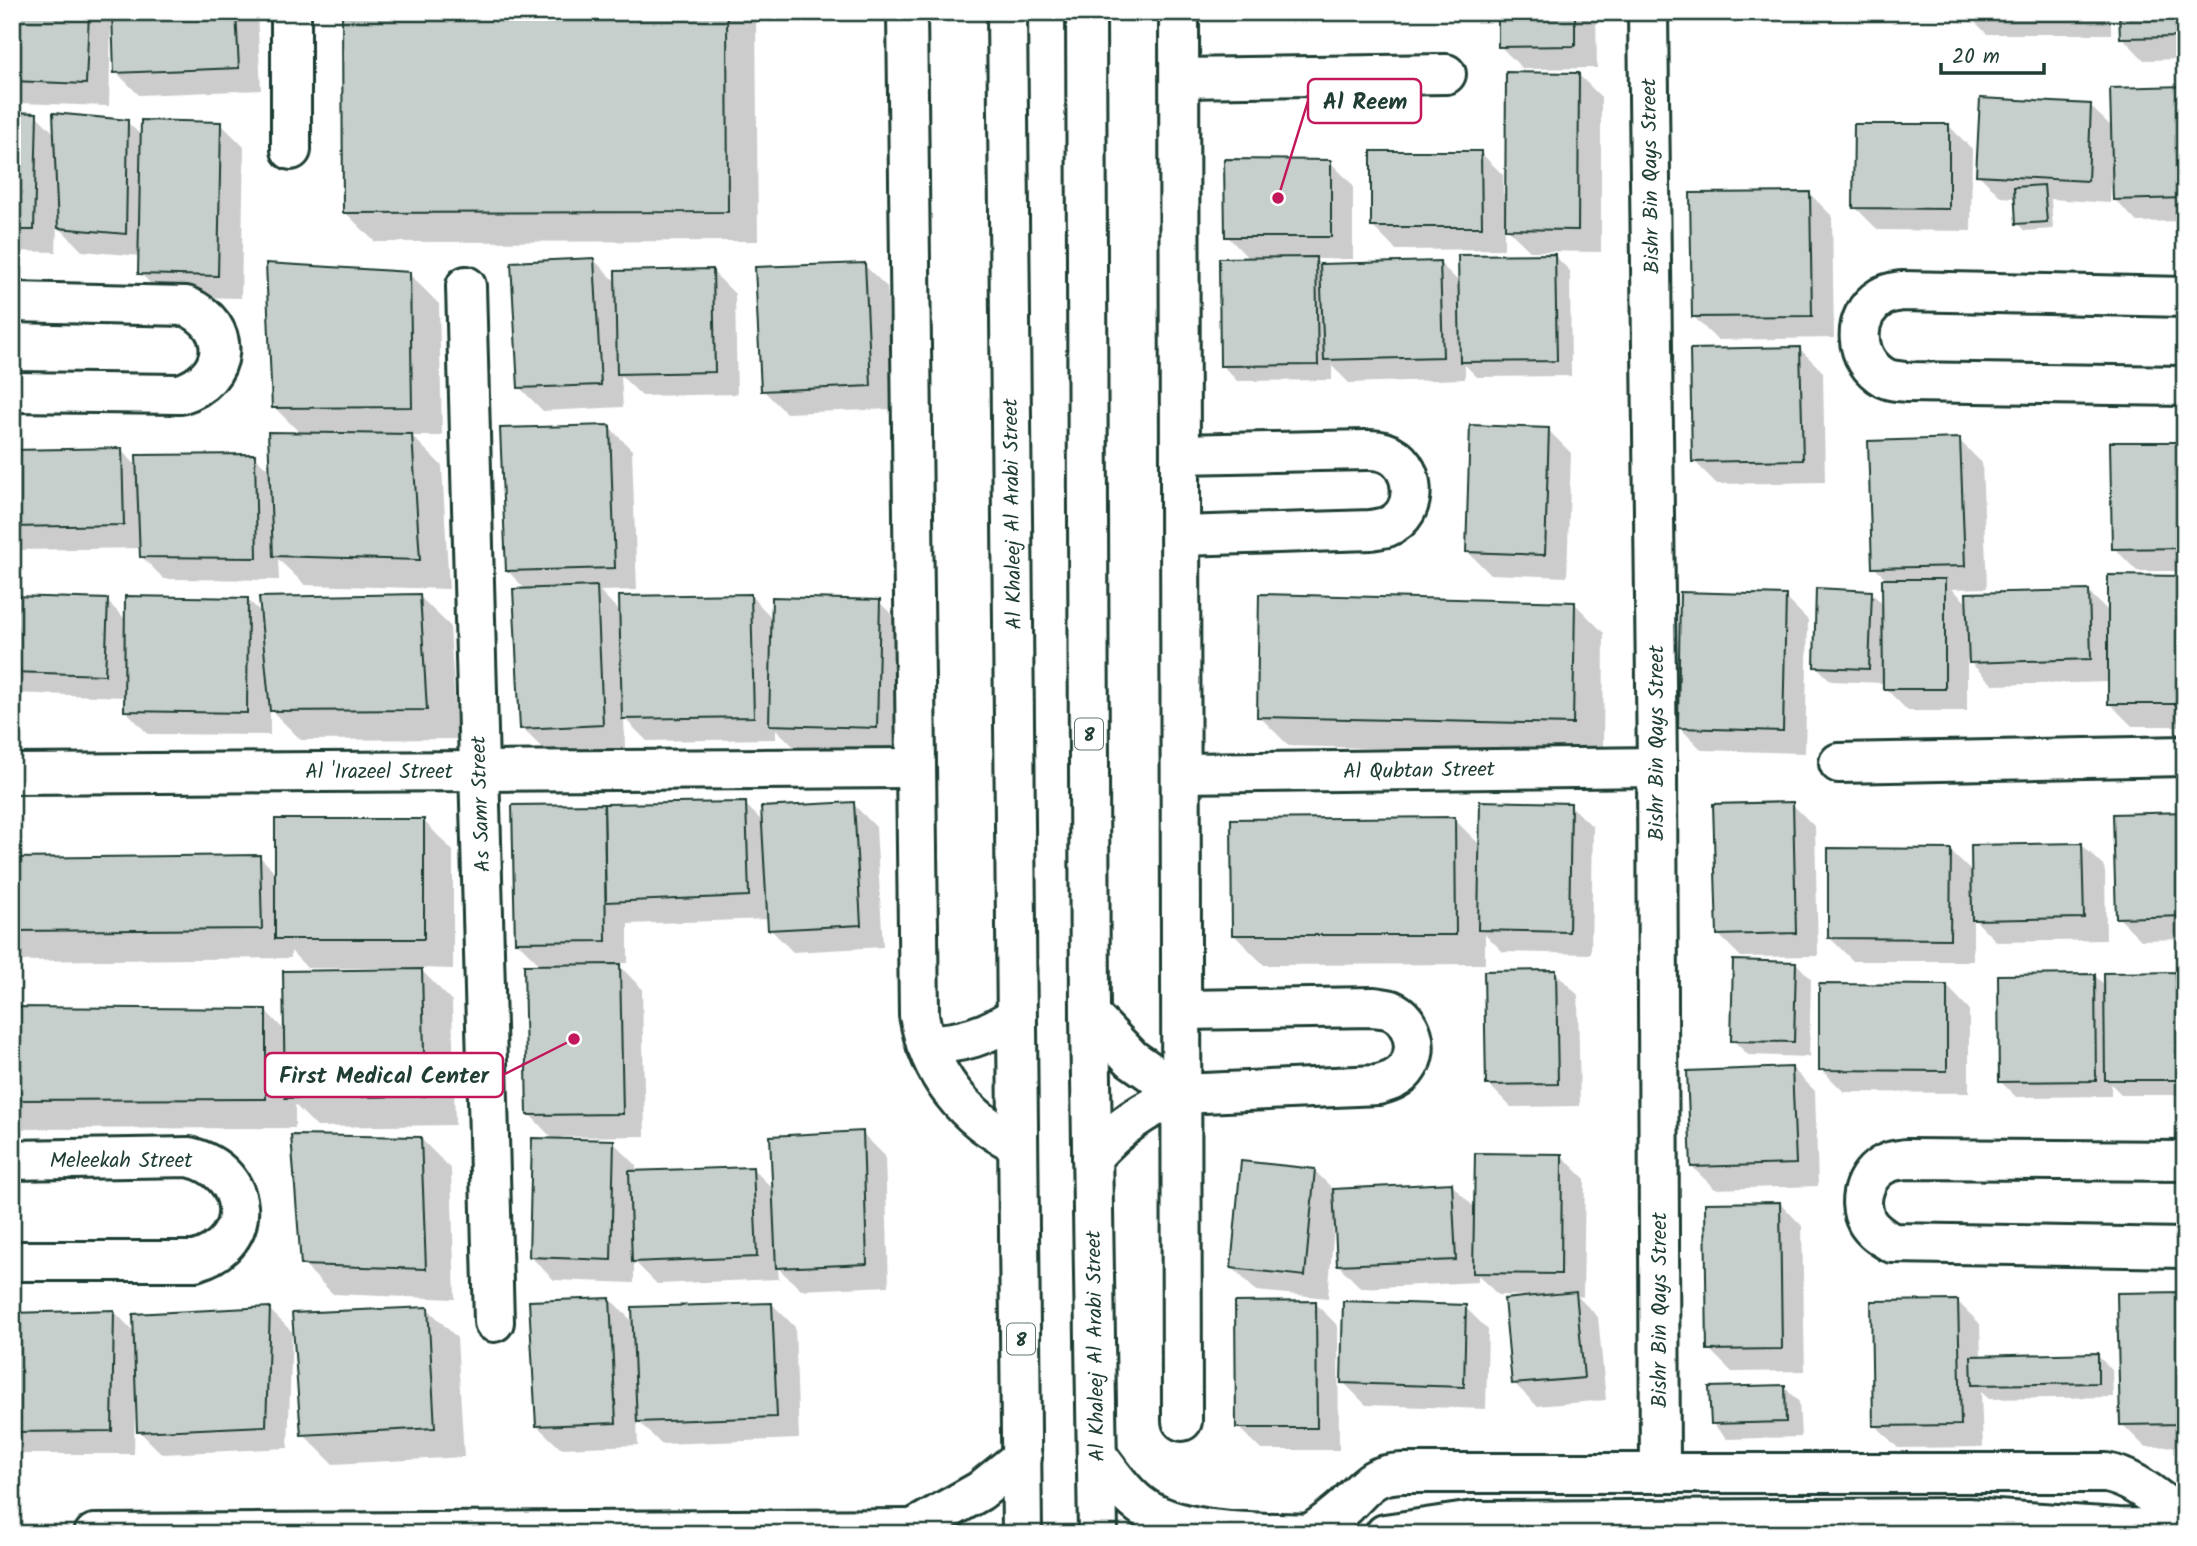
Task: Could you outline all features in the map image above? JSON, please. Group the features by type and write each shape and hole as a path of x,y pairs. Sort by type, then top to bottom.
{"main road":[{"path":"291,12 291,150"},
{"path":"907,12 917,999 926,1045 954,1096 974,1117 999,1135 1018,1144"},
{"name":"Al Khaleej Al Arabi Street","path":"1007,12 1022,1534"},
{"name":"Al Khaleej Al Arabi Street","path":"1086,12 1090,1015 1098,1534"},
{"path":"1179,12 1182,1421"},
{"name":"Bishr Bin Qays Street","path":"1648,12 1657,767 1660,1473"},
{"path":"1180,78 1446,74"},
{"name":"As Samr Street","path":"466,286 494,1322"},
{"path":"2185,297 1902,291 1882,296 1867,310 1859,328 1860,349 1870,366 1886,379 1906,382 2185,386"},
{"path":"12,302 186,306 209,320 216,331 219,358 205,383 180,394 12,392"},
{"path":"1181,454 1367,450 1385,452 1401,463 1410,479 1412,498 1404,514 1389,526 1371,530 1181,536"},
{"path":"1839,763 2185,756"},
{"name":"Al Qubtan Street","path":"1181,774 1657,767"},
{"name":"Al 'Irazeel Street","path":"12,774 914,768"},
{"path":"1092,1157 1132,1119 1182,1094 1378,1085 1395,1080 1408,1068 1414,1052 1413,1036 1405,1020 1390,1010 1374,1007 1182,1010"},
{"path":"1090,1015 1132,1059 1182,1094"},
{"path":"926,1045 983,1036 1016,1016"},
{"name":"Meleekah Street","path":"12,1160 189,1157 205,1161 219,1169 230,1181 238,1213 229,1239 208,1257 195,1261 12,1261"},
{"path":"2185,1161 1889,1162 1874,1171 1864,1186 1862,1204 1866,1221 1877,1234 1892,1243 2185,1248"},
{"path":"1097,1455 1127,1494 1140,1506 1189,1530 1312,1534 1337,1514 1368,1482 1379,1476 1402,1473 2106,1473 2128,1479 2185,1519"},
{"path":"94,1534 919,1531 980,1491 1022,1457"},
{"path":"1378,1534 1372,1527 1366,1510 1366,1498 1379,1476"},
{"path":"2136,1529 2145,1522 2149,1513 2151,1502 2148,1492"},
{"path":"1385,1534 1474,1521 1968,1518 2185,1530"}],"building":[{"path":"12,12 89,12 86,84 12,81"},
{"path":"112,12 236,12 239,68 114,73"},
{"path":"342,12 727,12 728,212 343,213"},
{"path":"1498,12 1575,12 1575,46 1498,47"},
{"path":"2119,12 2185,12 2185,37 2120,38"},
{"path":"1506,72 1579,73 1578,230 1505,229"},
{"path":"2185,86 2185,198 2113,200 2110,88"},
{"path":"1980,98 2091,104 2088,181 1976,175"},
{"path":"12,112 37,113 34,230 12,230"},
{"path":"53,113 128,120 126,234 58,228"},
{"path":"141,120 221,122 218,276 138,274"},
{"path":"1854,124 1949,124 1949,209 1853,208"},
{"path":"1371,151 1481,151 1482,227 1371,227"},
{"path":"1224,159 1331,160 1331,237 1225,237"},
{"path":"2044,185 2047,222 2016,224 2014,187"},
{"path":"1810,192 1812,316 1692,317 1690,193"},
{"path":"1555,254 1557,361 1460,362 1458,255"},
{"path":"1316,257 1318,365 1220,366 1219,258"},
{"path":"594,258 601,385 518,388 511,262"},
{"path":"1440,261 1443,357 1324,360 1320,264"},
{"path":"266,263 410,272 412,407 272,408"},
{"path":"865,263 871,386 761,391 755,267"},
{"path":"713,269 715,372 617,374 615,271"},
{"path":"1800,347 1803,460 1692,462 1690,349"},
{"path":"610,425 615,568 506,571 500,428"},
{"path":"1470,425 1549,428 1545,555 1466,552"},
{"path":"268,432 412,434 420,560 273,556"},
{"path":"1960,438 1965,566 1872,568 1868,441"},
{"path":"2110,442 2185,442 2185,548 2112,549"},
{"path":"122,448 124,525 12,527 12,450"},
{"path":"255,454 257,558 140,557 136,455"},
{"path":"2108,575 2185,576 2185,704 2108,704"},
{"path":"1882,579 1945,579 1945,689 1883,689"},
{"path":"597,586 603,725 520,729 513,589"},
{"path":"1816,588 1872,591 1869,669 1814,667"},
{"path":"2089,590 2091,659 1969,663 1966,593"},
{"path":"1680,592 1786,595 1783,731 1678,728"},
{"path":"420,594 427,710 270,711 259,597"},
{"path":"751,594 754,717 622,719 619,596"},
{"path":"1259,594 1575,602 1573,724 1257,717"},
{"path":"12,596 108,599 105,675 12,672"},
{"path":"125,596 248,598 247,713 124,711"},
{"path":"772,597 880,600 877,728 769,725"},
{"path":"1480,801 1571,803 1569,932 1478,930"},
{"path":"746,802 749,896 606,902 604,804"},
{"path":"854,802 861,925 768,930 761,807"},
{"path":"1793,802 1796,933 1717,935 1713,804"},
{"path":"604,804 606,941 515,942 512,805"},
{"path":"2185,812 2185,916 2116,918 2113,814"},
{"path":"1455,817 1456,935 1232,935 1231,819"},
{"path":"275,819 424,819 424,939 275,939"},
{"path":"2082,843 2084,918 1972,920 1971,845"},
{"path":"1828,848 1951,849 1950,939 1828,938"},
{"path":"260,855 262,929 12,931 12,858"},
{"path":"1733,960 1796,962 1794,1042 1731,1041"},
{"path":"620,964 623,1114 527,1115 524,965"},
{"path":"422,969 425,1096 285,1098 283,971"},
{"path":"1556,970 1558,1084 1486,1085 1484,971"},
{"path":"2185,972 2185,1080 2105,1080 2104,973"},
{"path":"2095,974 2096,1081 1999,1082 1998,975"},
{"path":"1819,984 1947,985 1947,1071 1819,1070"},
{"path":"12,1007 266,1009 266,1099 12,1100"},
{"path":"1792,1067 1796,1164 1691,1167 1687,1071"},
{"path":"863,1131 867,1264 776,1268 770,1136"},
{"path":"291,1135 421,1137 426,1269 301,1265"},
{"path":"532,1138 614,1140 611,1260 529,1257"},
{"path":"1475,1153 1562,1154 1561,1274 1473,1273"},
{"path":"1241,1161 1315,1169 1305,1276 1231,1268"},
{"path":"753,1167 757,1257 632,1262 629,1171"},
{"path":"1452,1183 1456,1260 1337,1265 1333,1189"},
{"path":"1780,1202 1782,1349 1707,1350 1705,1203"},
{"path":"1576,1292 1584,1378 1512,1384 1504,1299"},
{"path":"2185,1292 2185,1424 2120,1425 2117,1293"},
{"path":"610,1298 616,1423 536,1426 529,1301"},
{"path":"1958,1300 1961,1425 1873,1426 1871,1301"},
{"path":"1316,1301 1317,1428 1236,1428 1235,1302"},
{"path":"1343,1301 1466,1305 1464,1387 1341,1383"},
{"path":"772,1303 777,1417 637,1422 632,1307"},
{"path":"270,1307 266,1426 137,1432 133,1314"},
{"path":"428,1307 435,1428 301,1435 292,1313"},
{"path":"114,1310 112,1431 12,1432 12,1313"},
{"path":"2098,1353 2098,1383 1972,1385 1971,1356"},
{"path":"1785,1385 1786,1422 1711,1424 1709,1387"}],"place":[{"name":"Al Reem","path":"1278,198"},
{"name":"First Medical Center","path":"574,1039"}]}
